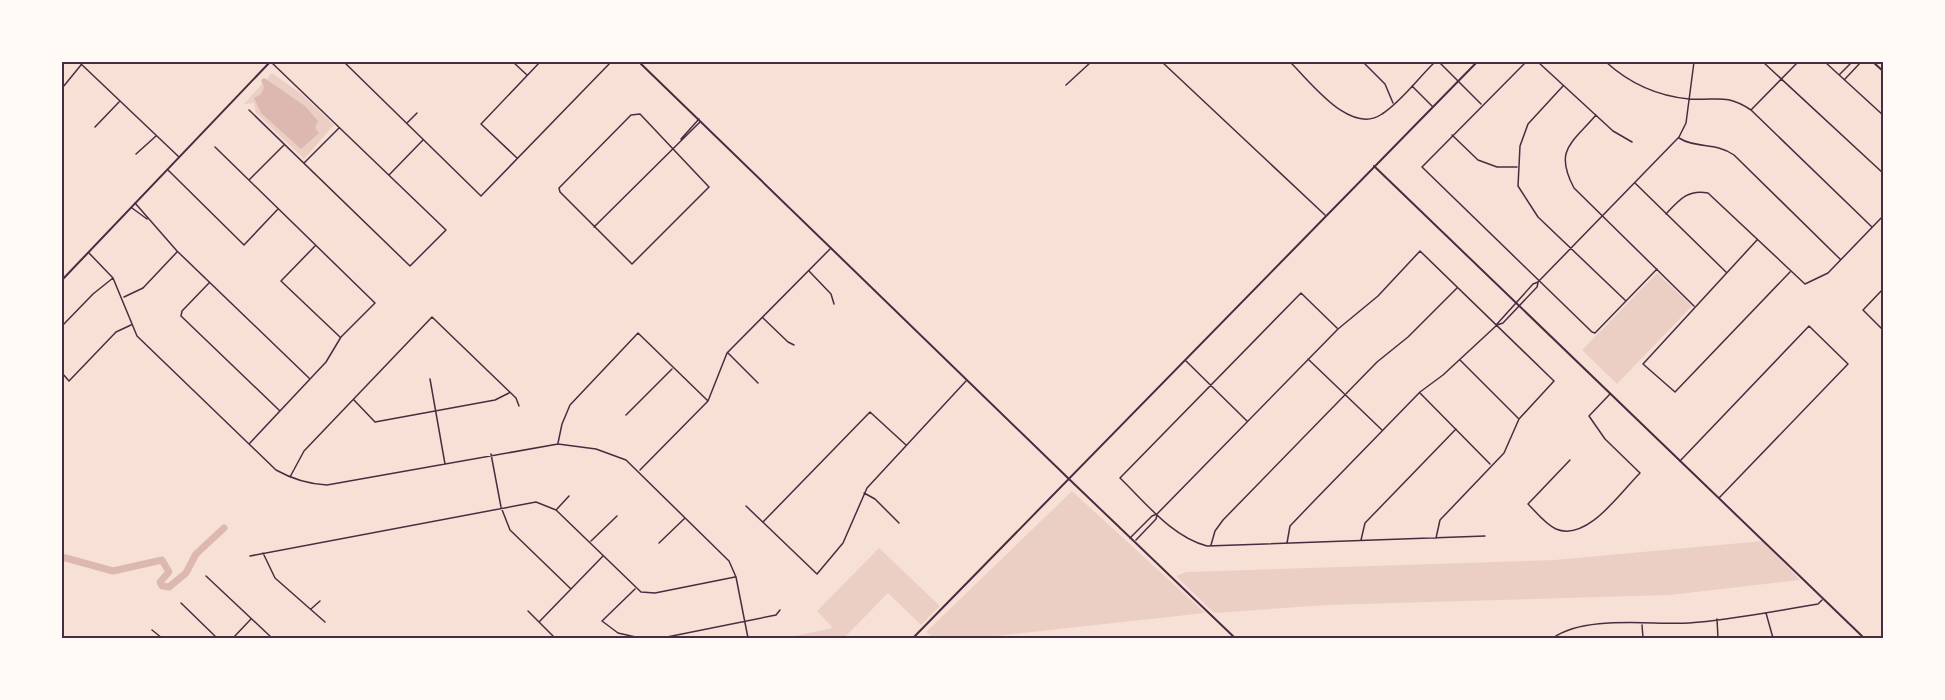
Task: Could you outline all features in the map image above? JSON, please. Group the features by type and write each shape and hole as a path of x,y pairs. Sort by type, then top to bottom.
{"main road":[{"path":"62,280 271,62"},
{"path":"639,62 1235,639"},
{"path":"913,639 1477,62"},
{"path":"1873,62 1884,72"},
{"path":"1374,166 1864,639"}],"street":[{"path":"79,62 180,157"},
{"path":"249,110 410,266 446,230 271,62"},
{"path":"344,62 481,196 611,62"},
{"path":"513,62 527,76"},
{"path":"518,158 481,124 540,62"},
{"path":"1066,85 1091,62"},
{"path":"1162,62 1326,215"},
{"path":"1290,62 1343,113 1357,120 1370,120 1394,104 1435,62"},
{"path":"1363,62 1385,84 1394,104"},
{"path":"1439,62 1482,104"},
{"path":"1526,62 1482,104 1422,168 1538,282 1595,333 1657,269"},
{"path":"1538,62 1613,131 1632,142"},
{"path":"1606,62 1638,84 1659,93 1690,99 1735,99 1751,110 1872,226"},
{"path":"1287,543 1290,526 1419,392 1460,360 1497,325 1515,302 1571,249 1679,137 1686,123 1694,62"},
{"path":"1763,62 1884,174"},
{"path":"1751,110 1798,62"},
{"path":"1825,62 1884,117"},
{"path":"1839,74 1852,62"},
{"path":"1844,79 1861,62"},
{"path":"63,87 82,64"},
{"path":"1411,86 1432,107"},
{"path":"1563,86 1528,124 1520,146 1518,186 1530,207 1626,302"},
{"path":"95,127 119,102"},
{"path":"407,123 417,113"},
{"path":"640,114 709,190 632,264 594,227 560,192 559,188 631,116 640,114"},
{"path":"1596,115 1566,149 1564,169 1574,188 1694,306"},
{"path":"594,227 672,148 681,140 684,141 700,120"},
{"path":"304,163 339,127"},
{"path":"1452,135 1478,160 1497,167 1518,168"},
{"path":"136,154 156,136"},
{"path":"1679,137 1696,145 1718,146 1734,155 1841,260"},
{"path":"389,175 423,139"},
{"path":"249,180 284,144"},
{"path":"215,147 375,303 341,338 327,362 249,444"},
{"path":"168,170 244,245 278,209"},
{"path":"1635,183 1726,273"},
{"path":"1666,214 1687,194 1699,191 1708,193 1790,272 1806,284 1828,273 1884,214"},
{"path":"135,203 177,251 310,379"},
{"path":"131,207 148,219"},
{"path":"1757,240 1643,364 1675,392 1790,272"},
{"path":"316,245 281,281 341,338"},
{"path":"639,471 708,400 728,353 830,248"},
{"path":"123,298 143,288 177,251"},
{"path":"1130,538 1152,516 1157,514 1338,329 1378,296 1420,251 1554,381 1519,419 1504,453 1440,520 1436,538"},
{"path":"88,253 113,278 123,298 136,336 264,459 289,477 313,485 327,485 491,454 558,444 596,449 619,457 639,471 721,550 729,561 736,577 748,639"},
{"path":"808,271 831,294 834,304"},
{"path":"62,326 93,294 113,278"},
{"path":"210,282 182,311 182,316 280,411"},
{"path":"1497,325 1503,323 1537,287 1538,282"},
{"path":"1211,546 1215,531 1223,520 1345,395 1458,287"},
{"path":"1884,288 1863,310 1884,331"},
{"path":"1338,329 1301,293 1120,478 1189,542 1211,546 1485,536"},
{"path":"762,317 794,345"},
{"path":"289,477 304,451 432,318 510,392 519,406"},
{"path":"62,373 69,381 117,332 131,325"},
{"path":"1680,461 1809,326 1848,364 1719,498"},
{"path":"558,444 562,424 570,405 638,333 708,400"},
{"path":"728,353 758,383"},
{"path":"1308,359 1382,431"},
{"path":"1185,360 1248,421"},
{"path":"1460,360 1519,419"},
{"path":"626,416 673,368"},
{"path":"430,379 446,464"},
{"path":"746,506 817,574 843,543 864,493 966,380"},
{"path":"353,399 375,422 495,400 510,392"},
{"path":"1419,392 1492,466"},
{"path":"1570,460 1528,504 1549,525 1570,531 1581,529 1592,523 1640,473 1605,439 1589,416 1611,393"},
{"path":"764,522 870,412 906,446"},
{"path":"1360,541 1365,523 1456,429"},
{"path":"491,454 501,507 510,530 571,589"},
{"path":"864,493 875,499 899,523"},
{"path":"556,510 568,496"},
{"path":"250,556 536,502 556,510 641,592 655,593 736,577"},
{"path":"1134,542 1156,519 1157,514"},
{"path":"590,542 617,516"},
{"path":"659,543 686,517"},
{"path":"262,553 275,578 325,622"},
{"path":"539,622 604,555"},
{"path":"206,576 272,639"},
{"path":"636,588 602,621 618,633 640,639"},
{"path":"1553,639 1565,631 1585,626 1717,619 1818,604 1823,599"},
{"path":"310,610 320,601"},
{"path":"181,603 217,639"},
{"path":"662,639 776,615 780,610"},
{"path":"528,611 555,639"},
{"path":"1766,613 1773,639"},
{"path":"233,639 251,619"},
{"path":"1717,619 1718,639"},
{"path":"1642,624 1643,639"},
{"path":"152,630 162,639"},
{"path":"1855,639 1859,634"}],"shaded area":[{"path":"272,73 304,96 334,125 304,159 256,113 254,103 244,104"},
{"path":"264,78 305,106 318,121 315,128 319,133 301,149 261,113 254,98 261,94 264,87 261,80"},
{"path":"1657,273 1692,306 1617,384 1582,350"},
{"path":"1072,491 1205,613 978,638 933,638 926,632"},
{"path":"1763,541 1800,580 1670,595 1327,605 1214,613 1176,576 1186,572 1554,560"},
{"path":"879,548 940,606 921,625 888,593 844,638 785,638 833,628 817,611"}],"waterway":[{"path":"62,557 113,571 162,560 169,572 160,582 162,586 169,587 186,573 196,554 224,528"}]}
